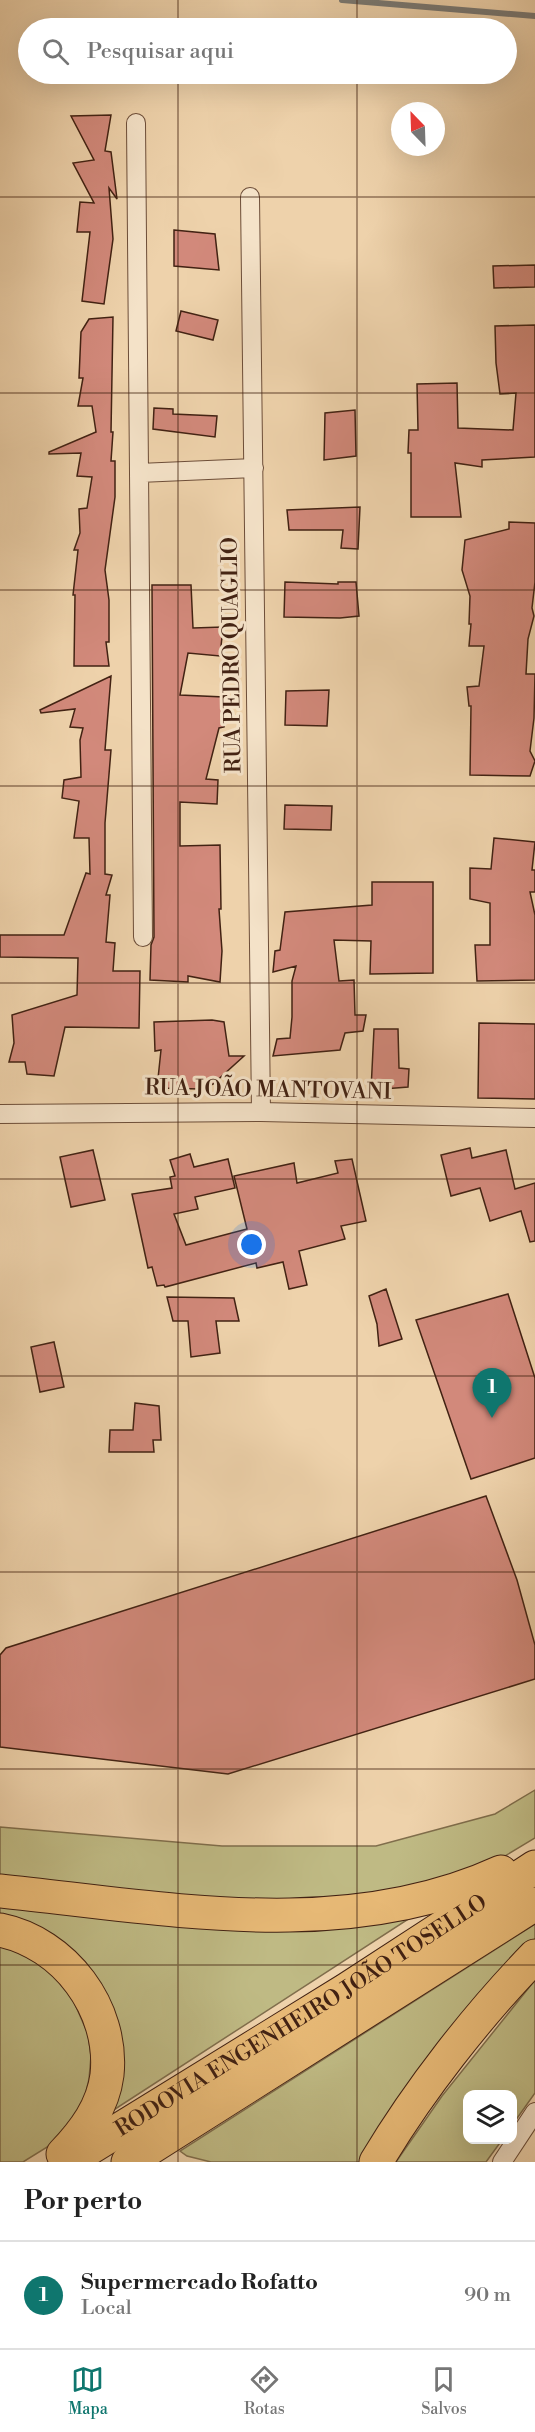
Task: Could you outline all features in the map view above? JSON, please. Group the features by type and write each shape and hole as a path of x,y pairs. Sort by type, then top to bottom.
{"highway":[{"path":"0,1891 205,1912 301,1915 397,1904 449,1893 535,1856"},
{"name":"RODOVIA ENGENHEIRO JOÃO TOSELLO","path":"67,2162 346,1990 535,1867"},
{"name":"RODOVIA ENGENHEIRO JOÃO TOSELLO","path":"128,2162 535,1904"},
{"path":"0,1930 14,1933 42,1946 64,1962 84,1986 98,2015 106,2046 107,2076 98,2108 83,2134 54,2162"},
{"path":"376,2162 396,2128 459,2044 492,2002 535,1956"}],"street":[{"path":"136,123 143,937"},
{"name":"RUA PEDRO QUAGLIO","path":"250,197 261,1112"},
{"path":"139,473 254,468"},
{"name":"RUA JOÃO MANTOVANI","path":"0,1114 261,1112 535,1118"},
{"path":"502,2162 535,2112"}],"shaded area":[{"path":"535,1790 535,1838 500,1859 418,1888 265,1906 0,1880 0,1827 222,1846 376,1846 495,1814"},
{"path":"0,1902 399,1914 407,1920 109,2113 112,2030 0,1920"},
{"path":"535,1924 535,1946 364,2162 211,2162 187,2156 180,2151"},
{"path":"0,1942 37,1959 70,1993 88,2034 91,2056 83,2105 57,2141 23,2162 0,2162"},
{"path":"535,1980 535,2093 517,2118 517,2090 463,2090 463,2144 499,2144 486,2162 396,2162 442,2096"}],"building":[{"path":"111,115 105,151 111,152 117,199 109,188 113,239 104,304 82,301 90,232 77,232 80,202 94,203 73,163 94,160 71,116"},
{"path":"174,230 215,234 219,270 174,266"},
{"path":"535,265 535,287 494,288 493,266"},
{"path":"181,311 218,320 213,340 176,331"},
{"path":"113,317 111,461 115,461 115,497 105,570 109,600 109,642 106,642 109,666 74,666 75,595 73,595 78,550 74,550 80,533 79,509 87,508 92,477 77,476 81,453 49,454 49,452 96,432 92,406 78,406 83,378 79,378 81,332 89,319"},
{"path":"535,325 535,457 482,460 482,467 455,463 461,517 411,517 409,430 418,430 417,384 457,383 458,428 513,430 516,393 500,394 495,326"},
{"path":"154,408 173,409 173,414 217,416 215,437 153,429"},
{"path":"355,410 356,456 324,460 325,413"},
{"path":"360,507 358,549 341,548 343,530 289,530 287,510"},
{"path":"509,522 535,523 535,582 532,608 534,616 528,639 526,674 535,674 534,718 530,751 535,761 530,776 470,775 471,706 469,706 467,687 479,686 484,646 469,646 470,596 462,570 465,540 509,529"},
{"path":"285,582 338,584 338,582 356,582 359,616 284,617"},
{"path":"152,585 191,585 193,628 223,627 220,656 188,653 180,695 224,697 224,727 219,728 206,779 218,780 217,804 180,802 180,846 220,845 221,909 219,909 222,951 220,982 188,976 188,982 150,980 151,945 154,937"},
{"path":"111,676 105,750 111,750 105,823 105,874 112,875 106,895 110,895 106,942 115,943 113,971 140,971 139,1028 65,1027 54,1076 27,1074 25,1062 9,1062 14,1043 12,1015 77,995 78,958 0,957 0,935 64,935 86,873 90,874 89,838 74,838 79,801 62,798 64,780 81,777 80,740 83,728 70,727 75,709 41,713 40,710"},
{"path":"329,690 327,726 285,725 286,691"},
{"path":"285,805 332,806 331,830 284,829"},
{"path":"494,838 535,842 532,870 535,870 535,892 530,892 535,915 535,980 477,981 475,945 490,945 490,903 470,899 470,868 491,869"},
{"path":"372,882 433,882 433,973 370,974 371,941 334,940 339,981 354,980 355,1015 366,1015 363,1031 345,1033 340,1050 273,1056 277,1039 290,1038 292,1017 292,981 296,966 273,972 275,951 280,950 285,912 372,905"},
{"path":"212,1020 224,1022 229,1056 244,1056 213,1084 201,1089 157,1088 161,1050 155,1051 154,1022"},
{"path":"479,1023 535,1024 535,1099 478,1098"},
{"path":"374,1029 398,1029 399,1068 409,1069 408,1087 371,1090"},
{"path":"470,1148 472,1158 506,1150 515,1189 535,1183 535,1241 530,1242 521,1211 490,1221 480,1188 451,1196 441,1155"},
{"path":"93,1150 105,1200 71,1207 60,1157"},
{"path":"190,1154 194,1167 228,1159 235,1188 195,1197 198,1209 174,1214 186,1245 247,1229 234,1176 294,1163 297,1183 338,1173 335,1161 352,1159 366,1221 341,1226 345,1239 299,1251 307,1285 289,1289 283,1262 257,1268 256,1263 165,1287 164,1285 157,1286 152,1267 148,1268 132,1194 172,1188 170,1177 175,1176 170,1160"},
{"path":"386,1289 402,1339 379,1346 377,1324 369,1296"},
{"path":"508,1294 535,1378 535,1458 471,1479 416,1320"},
{"path":"167,1297 234,1298 239,1321 216,1321 220,1353 191,1357 188,1321 173,1321"},
{"path":"54,1342 64,1387 40,1392 31,1347"},
{"path":"135,1403 159,1406 161,1440 153,1440 154,1452 109,1452 110,1430 133,1430"},
{"path":"486,1496 517,1580 535,1645 535,1679 228,1774 0,1747 0,1655 6,1648"}],"waterway":[{"path":"342,0 535,16"}],"place":[{"name":"Supermercado Rofatto","path":"492,1418"}]}
